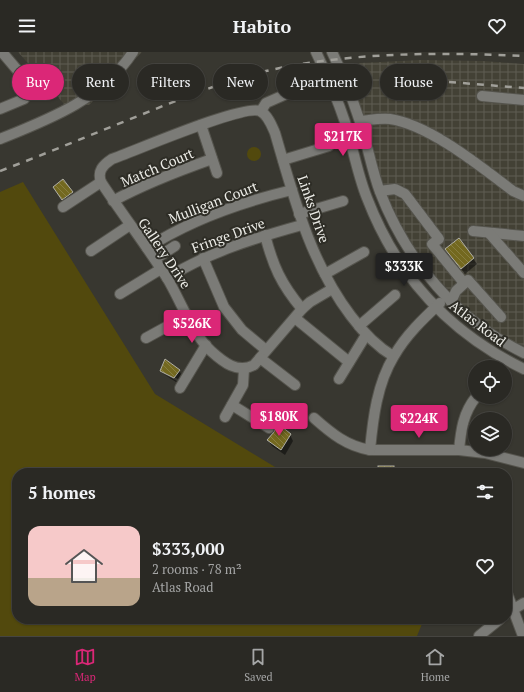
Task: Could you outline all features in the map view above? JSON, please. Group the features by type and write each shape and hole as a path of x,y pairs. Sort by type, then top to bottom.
{"street":[{"path":"0,109 24,100 30,90 24,78 2,52"},
{"path":"0,139 39,123 74,106 101,89 126,63 133,52"},
{"name":"Atlas Road","path":"316,52 322,64"},
{"name":"Atlas Road","path":"332,52 345,80 360,121 380,191 392,220 409,251 449,300 493,336 524,353"},
{"path":"482,96 524,100"},
{"path":"63,207 100,180 100,172 103,164 112,159 201,125 243,112 254,110 261,111 266,103 276,99"},
{"name":"Atlas Road","path":"336,100 345,122 366,196 379,226 397,259 435,308 485,348 524,369"},
{"name":"Links Drive","path":"261,111 269,120 283,160 302,225 332,289 366,335 393,356"},
{"path":"360,121 380,118 391,119 424,131 455,148 513,191 524,196"},
{"path":"201,125 216,173"},
{"path":"283,160 329,146"},
{"name":"Match Court","path":"113,201 130,191 212,159"},
{"name":"Gallery Drive","path":"100,180 167,278 206,345 231,366 244,369"},
{"name":"Mulligan Court","path":"146,248 168,234 217,213 292,190"},
{"path":"380,191 395,190 405,194 439,239 432,244 464,283"},
{"path":"299,214 343,201"},
{"path":"91,251 130,225"},
{"name":"Fringe Drive","path":"167,278 203,258 265,235 302,225"},
{"path":"473,231 524,236"},
{"path":"489,233 524,274"},
{"path":"265,235 276,272 283,286 302,309"},
{"path":"154,259 174,246"},
{"path":"324,274 364,252"},
{"path":"203,258 224,307 263,354 295,386"},
{"path":"511,258 524,260"},
{"path":"120,294 161,269"},
{"path":"370,450 376,403 393,356 415,328 435,308 449,300 468,280 501,317"},
{"path":"225,417 243,384 244,369 254,365 302,309 310,302 332,289"},
{"path":"359,326 395,295"},
{"path":"146,338 188,315"},
{"path":"295,318 349,362"},
{"path":"339,379 366,335"},
{"path":"180,388 206,345"},
{"path":"459,450 463,420 470,404"},
{"path":"232,405 269,428"},
{"path":"314,418 345,443 370,450 459,450 485,453 524,463"},
{"path":"512,610 524,603"},
{"path":"512,615 523,636"},
{"path":"479,636 494,624"}],"shaded area":[{"path":"18,52 142,52 129,65 72,64 72,100 94,100 89,105 64,104 60,100 64,100 64,64 29,64"},
{"path":"421,60 483,61 524,64 524,346 505,338 465,308 427,267 397,220 382,180 356,100 372,100 372,64 358,64"},
{"path":"254,147 259,149 261,154 259,159 254,161 249,159 247,154 249,149"},
{"path":"23,182 155,394 277,468 12,468 12,624 422,624 417,636 0,636 0,192"}],"building":[{"path":"63,179 73,192 62,200 53,187"},
{"path":"459,238 474,258 461,269 445,249"},
{"path":"165,359 180,370 174,378 160,371"},
{"path":"277,423 291,434 281,450 267,440 274,432"},
{"path":"378,466 394,466 394,468 378,468"}],"railway":[{"path":"0,171 188,96 266,71 330,60 394,55 459,54 524,56"},
{"path":"449,82 524,88"}]}
